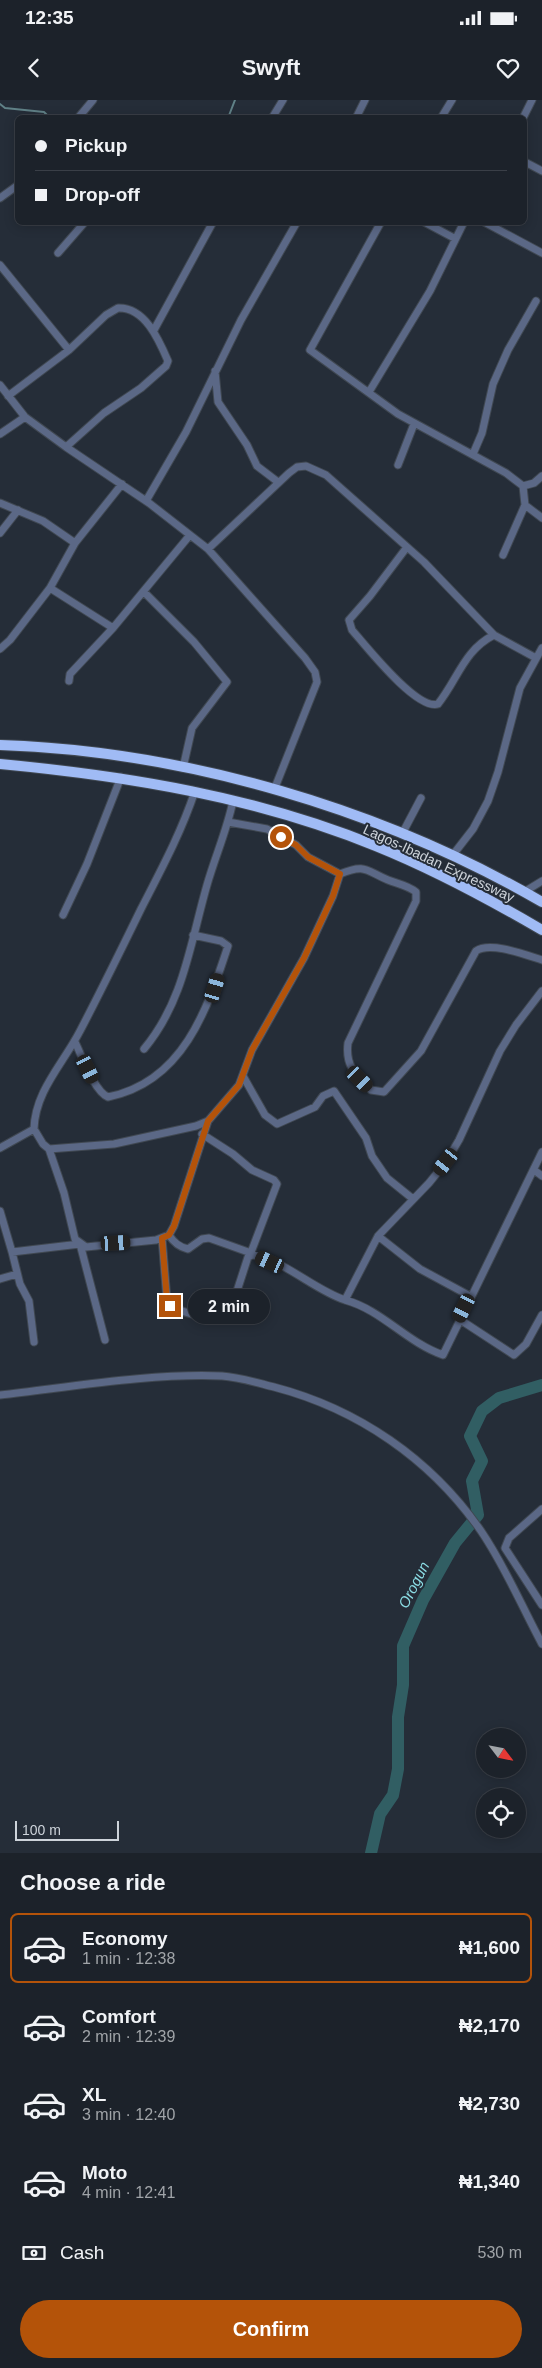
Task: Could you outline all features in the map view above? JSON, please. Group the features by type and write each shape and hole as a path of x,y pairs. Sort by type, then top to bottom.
{"highway":[{"name":"Lagos-Ibadan Expressway","path":"0,745 105,754 183,768 274,790 333,808 402,834 452,856 542,902"},
{"name":"Lagos-Ibadan Expressway","path":"0,764 121,777 195,791 276,812 377,846 491,900 542,930"}],"street":[{"path":"80,115 93,100"},
{"path":"274,115 283,100"},
{"path":"358,115 365,100"},
{"path":"443,115 452,100"},
{"path":"525,115 532,100"},
{"path":"527,163 542,171"},
{"path":"0,198 15,187"},
{"path":"58,253 82,225"},
{"path":"154,330 211,225"},
{"path":"146,501 186,432 215,371 295,225"},
{"path":"379,225 310,350 414,424 473,454 506,473 523,486 525,505 502,555"},
{"path":"430,225 454,238"},
{"path":"369,392 430,292 454,238 462,225"},
{"path":"490,225 542,253"},
{"path":"0,265 68,350"},
{"path":"473,454 482,433 493,384 508,350 536,301"},
{"path":"8,396 68,350 106,315 118,308 132,311 154,330 168,361 166,366 141,388 104,413 66,447"},
{"path":"215,371 218,402 247,445 257,466 278,482"},
{"path":"0,385 25,417 146,501 208,549 305,658 317,678 274,790"},
{"path":"0,434 25,417"},
{"path":"398,464 414,424"},
{"path":"208,549 278,482 297,467 313,468 326,475 407,547 463,601 494,635 536,658"},
{"path":"523,486 534,483 542,476"},
{"path":"0,649 10,640 50,588 75,543 122,484"},
{"path":"0,503 43,521 75,543"},
{"path":"525,505 542,518"},
{"path":"0,533 18,510"},
{"path":"69,681 70,674 113,628 190,535"},
{"path":"407,547 370,596 349,620 352,630 399,681 420,700 430,705 438,704 476,647 494,635"},
{"path":"50,588 113,628"},
{"path":"144,592 194,642 227,682 200,714 192,728 183,768"},
{"path":"452,856 473,829 488,801 498,772 520,688 542,648"},
{"path":"63,915 87,864 121,777"},
{"path":"195,791 168,858 74,1042 41,1094 34,1112 34,1129 43,1144 48,1148 64,1193 75,1239 86,1247 156,1240 165,1236 177,1219 208,1121"},
{"path":"402,834 421,798"},
{"path":"144,1049 159,1031 172,1008 207,884 234,801"},
{"path":"228,822 267,829 296,845 308,857 340,874"},
{"path":"48,1148 114,1144 196,1126 208,1121 232,1095 243,1076 252,1050 304,958 333,896 340,874 351,869 365,868 386,879 408,886 416,892 416,901 348,1043 347,1055 351,1068 371,1090 384,1092 421,1051 476,951 480,948 497,948 542,960"},
{"path":"524,892 542,881"},
{"path":"74,1042 102,1094 108,1097 140,1086 175,1060 192,1037 202,1012 215,988 228,946 221,941 193,935"},
{"path":"344,1300 378,1236 446,1162 459,1140 500,1051 516,1025 542,991"},
{"path":"243,1076 265,1115 277,1124 315,1107 323,1096 334,1091 366,1138 372,1156 387,1178 413,1200"},
{"path":"165,1236 168,1303 179,1311 222,1319 226,1314 277,1184 274,1180 252,1170 233,1154 204,1136 196,1126"},
{"path":"0,1148 34,1129"},
{"path":"165,1236 182,1248 188,1249 202,1239 209,1238 270,1262 327,1294 382,1316 419,1343 443,1355 470,1296 542,1152"},
{"path":"534,1170 542,1176"},
{"path":"0,1211 20,1284 29,1301 34,1342"},
{"path":"378,1236 420,1269 470,1296"},
{"path":"12,1252 80,1244"},
{"path":"80,1244 105,1340"},
{"path":"0,1279 17,1274"},
{"path":"459,1319 514,1355 526,1344 542,1315"},
{"path":"0,1395 152,1378 224,1376 302,1394 345,1413 399,1445 452,1494 482,1532 542,1644"},
{"path":"542,1509 508,1538 505,1548 542,1605"}],"waterway":[{"path":"229,115 235,100"},
{"path":"0,104 5,108 44,112 47,115"},
{"name":"Orogun","path":"371,1853 380,1814 393,1795 398,1769 398,1717 403,1685 403,1646 423,1600 455,1543 478,1515 472,1481 482,1461 470,1436 482,1411 499,1398 542,1385"}],"route":[{"path":"170,1306 167,1300 162,1238 169,1235 174,1226 208,1121 239,1085 252,1050 284,997 304,958 333,896 340,874 308,857 296,845 281,837"}]}
